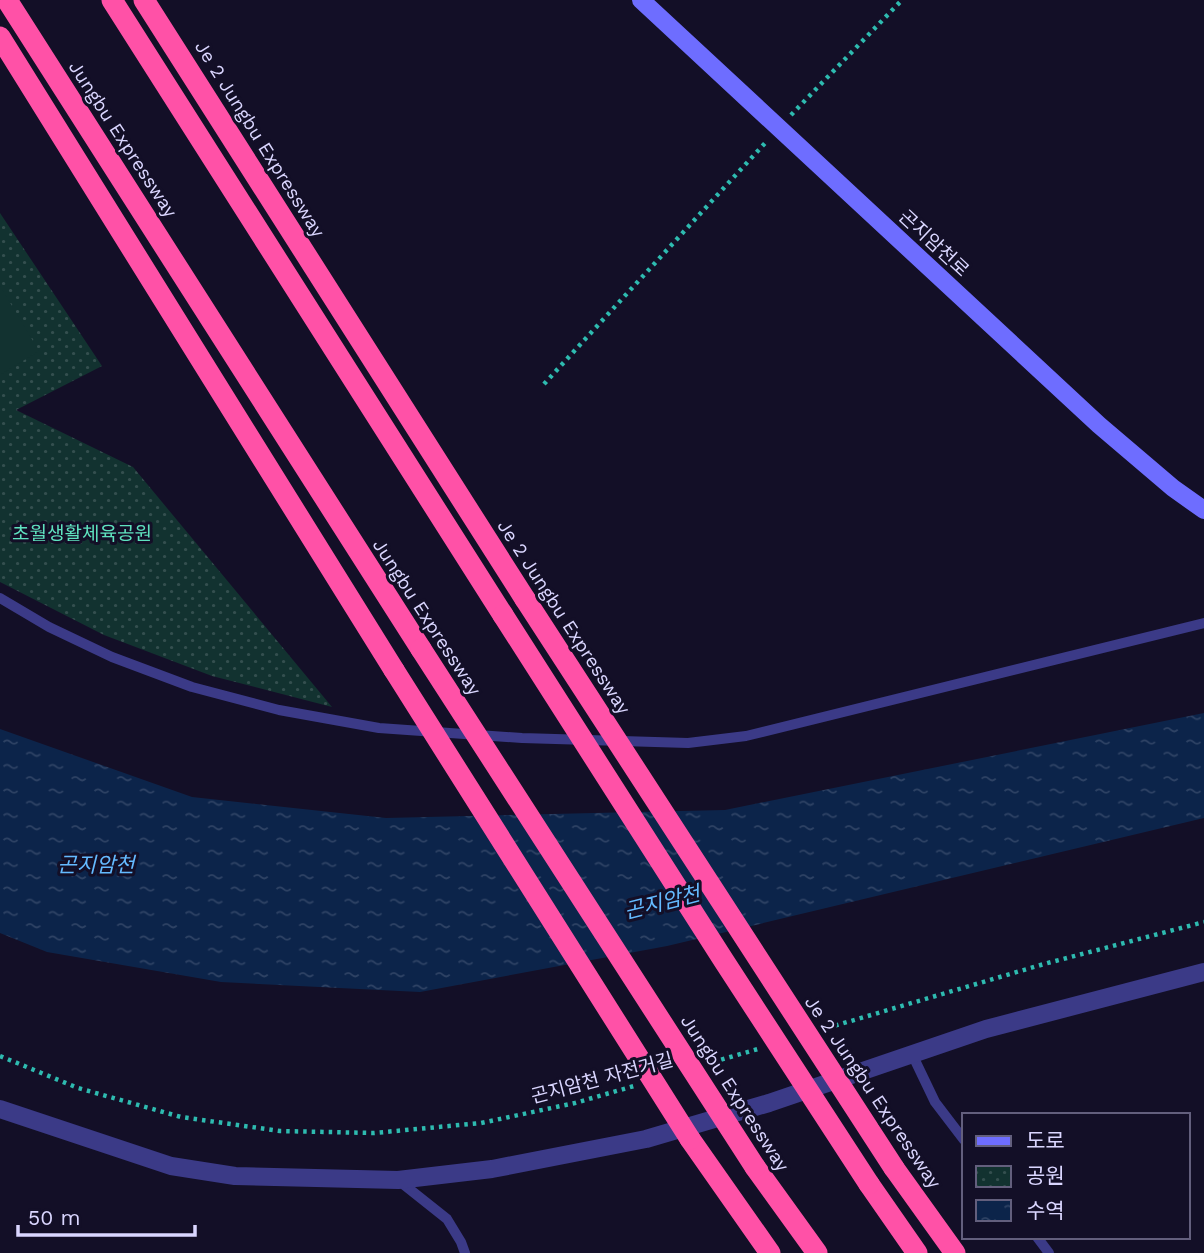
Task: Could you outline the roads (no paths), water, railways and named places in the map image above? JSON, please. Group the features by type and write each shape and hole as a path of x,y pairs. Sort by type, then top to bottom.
{"highway":[{"name":"Jungbu Expressway","path":"7,0 755,1167 817,1253"},
{"path":"112,0 731,973 917,1253"},
{"name":"Je 2 Jungbu Expressway","path":"144,0 525,599 894,1168 954,1253"},
{"path":"0,37 394,670 691,1139 770,1253"}],"street":[{"name":"곤지암천로","path":"641,0 1099,425 1173,488 1204,510"},
{"path":"0,1109 171,1166 235,1176 398,1180 492,1169 646,1139 769,1103 986,1029 1204,972"}],"lane":[{"path":"0,598 49,627 112,657 192,687 279,710 379,728 523,738 688,743 746,736 1204,623"},
{"path":"912,1054 935,1102 962,1137"},
{"path":"398,1180 447,1219 465,1253"}],"water":[{"name":"곤지암천","path":"1204,713 1204,818 667,946 420,992 221,982 47,952 0,933 0,729 192,797 386,818 725,810"}],"park label":[{"name":"초월생활체육공원","path":"82,533"}]}
